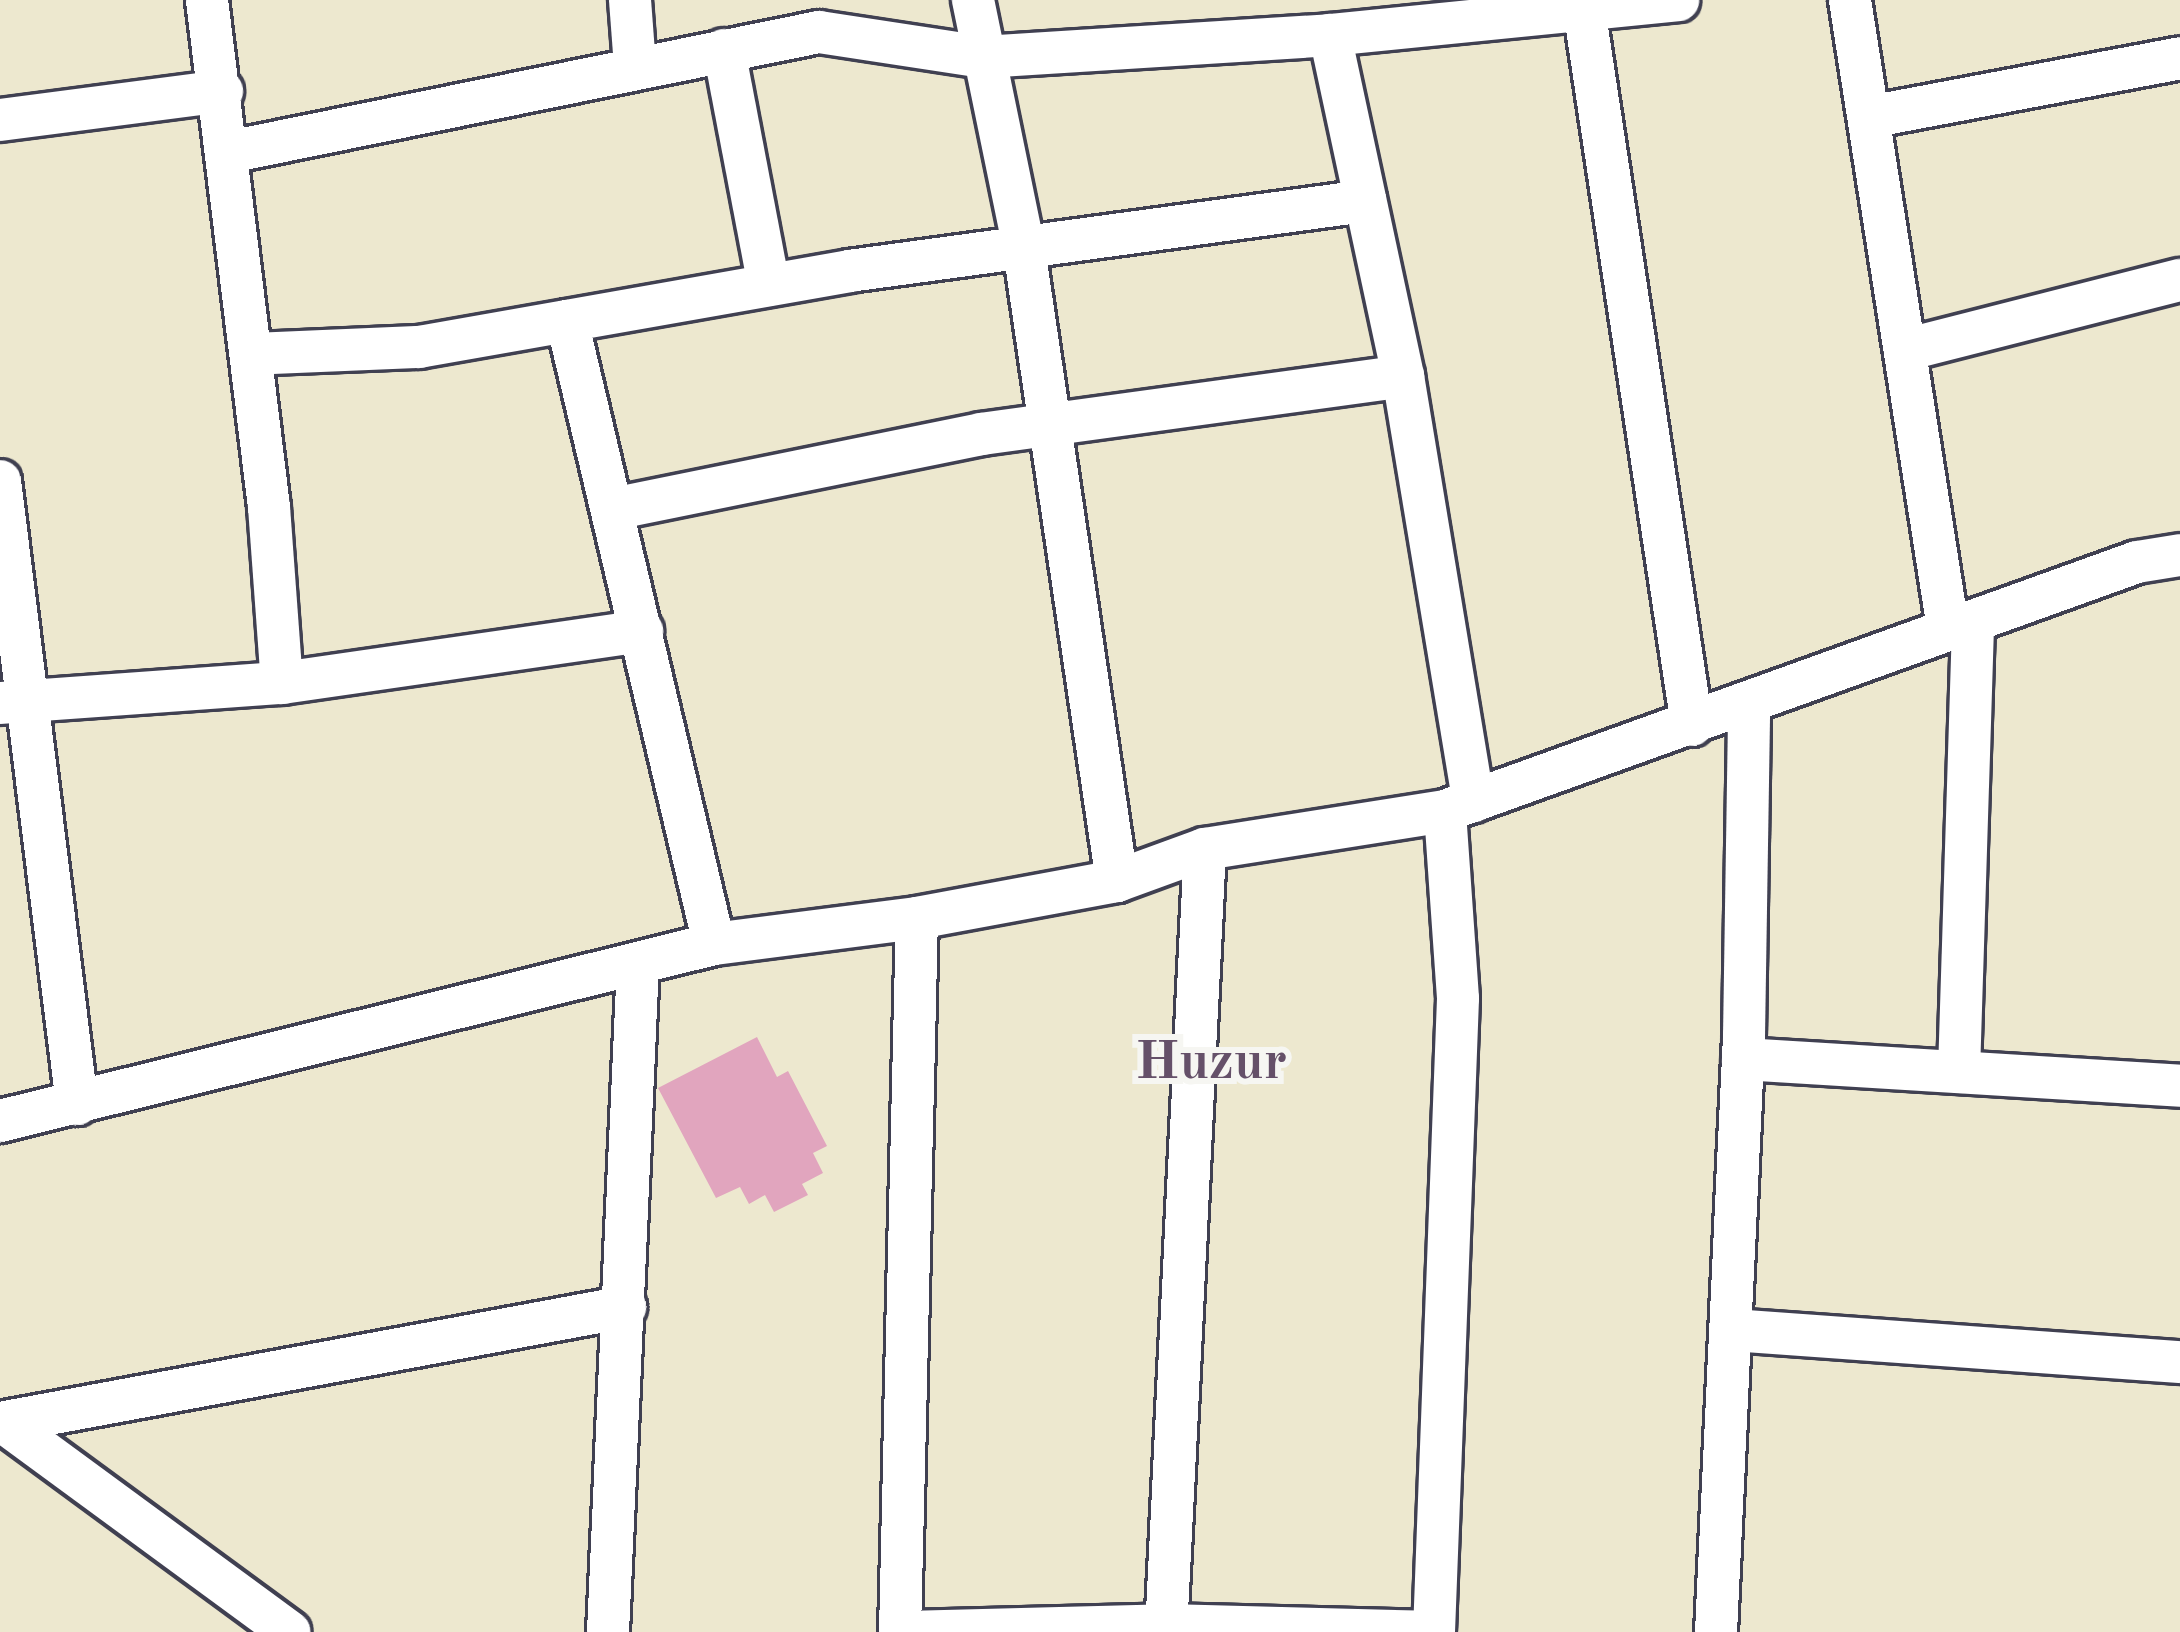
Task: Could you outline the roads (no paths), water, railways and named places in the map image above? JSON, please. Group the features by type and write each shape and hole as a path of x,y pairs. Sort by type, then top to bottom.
{"street":[{"path":"207,0 229,152 282,683"},
{"path":"631,0 635,67"},
{"path":"973,0 1024,249 1117,880"},
{"path":"229,152 819,32 983,57 1343,23 1678,0"},
{"path":"1850,0 1905,350 1960,625 1959,1072"},
{"path":"1605,8 1692,725"},
{"path":"917,918 903,1632 1166,1628 1431,1632 1458,998 1459,806 1403,376 1365,201 1343,23"},
{"path":"724,50 769,285"},
{"path":"1869,117 2180,58"},
{"path":"0,120 222,91"},
{"path":"251,354 419,347 769,285 1365,201"},
{"path":"1905,350 2180,280"},
{"path":"567,321 714,944"},
{"path":"613,509 895,450 1403,376"},
{"path":"0,481 15,701 77,1104"},
{"path":"0,1120 714,944 917,918 1117,880 1204,849 1459,806 2137,562 2180,555"},
{"path":"15,701 282,683 642,631"},
{"path":"1716,1632 1743,1059 1749,704"},
{"path":"1166,1628 1204,849"},
{"path":"608,1632 638,964"},
{"path":"1743,1059 2180,1086"},
{"path":"2,1423 625,1307"},
{"path":"1732,1330 2180,1362"},
{"path":"2,1423 290,1632"}],"district":[{"name":"Huzur","path":"1211,1064"}]}
